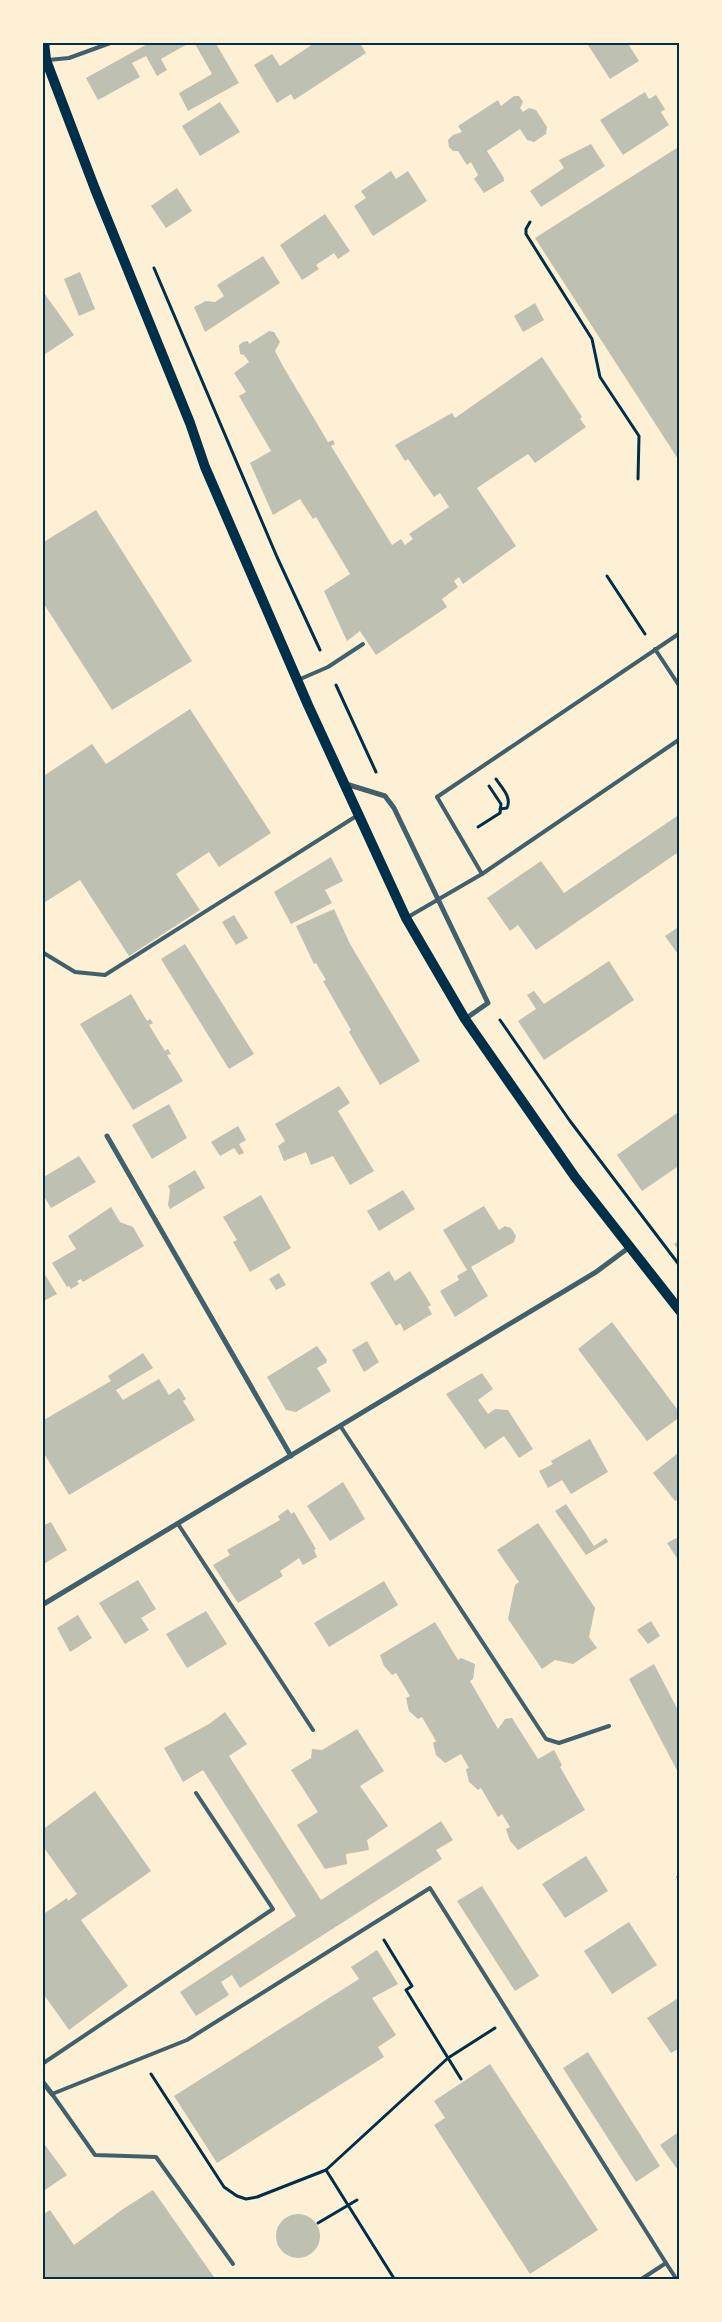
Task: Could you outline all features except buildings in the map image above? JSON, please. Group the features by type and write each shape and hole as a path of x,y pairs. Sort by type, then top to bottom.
{"main road":[{"path":"43,46 46,60 95,189 190,423 205,467 297,681 406,918 465,1019 575,1176 680,1311"}],"street":[{"path":"343,783 385,796 394,808 488,1002 465,1019"},
{"path":"107,1136 291,1456"},
{"path":"42,1605 596,1272 630,1246"},
{"path":"42,2081 52,2094"}],"lane":[{"path":"46,60 69,58 113,42"},
{"path":"482,874 437,796 680,633"},
{"path":"297,681 328,667 364,644"},
{"path":"655,650 680,687"},
{"path":"406,918 482,874 680,738"},
{"path":"42,952 74,972 105,975 358,815"},
{"path":"341,1427 546,1739 559,1743 609,1726"},
{"path":"178,1524 313,1730"},
{"path":"42,2064 273,1909 196,1793"},
{"path":"233,2264 156,2157 95,2155 52,2094 187,2040 430,1888 677,2280"},
{"path":"640,2280 666,2263"}],"path":[{"path":"530,222 526,229 526,234 592,340 600,377 639,436 638,479"},
{"path":"152,263 277,557 385,796"},
{"path":"607,576 655,650"},
{"path":"461,839 500,813 501,804 477,769"},
{"path":"496,778 508,797 507,808 500,809"},
{"path":"488,1002 570,1121 680,1266"},
{"path":"373,1923 412,1986 406,1990 462,2079"},
{"path":"142,2058 219,2180 231,2193 246,2199 257,2198 326,2170 448,2058 512,2018"},
{"path":"326,2170 395,2280"},
{"path":"318,2223 358,2200"}]}
